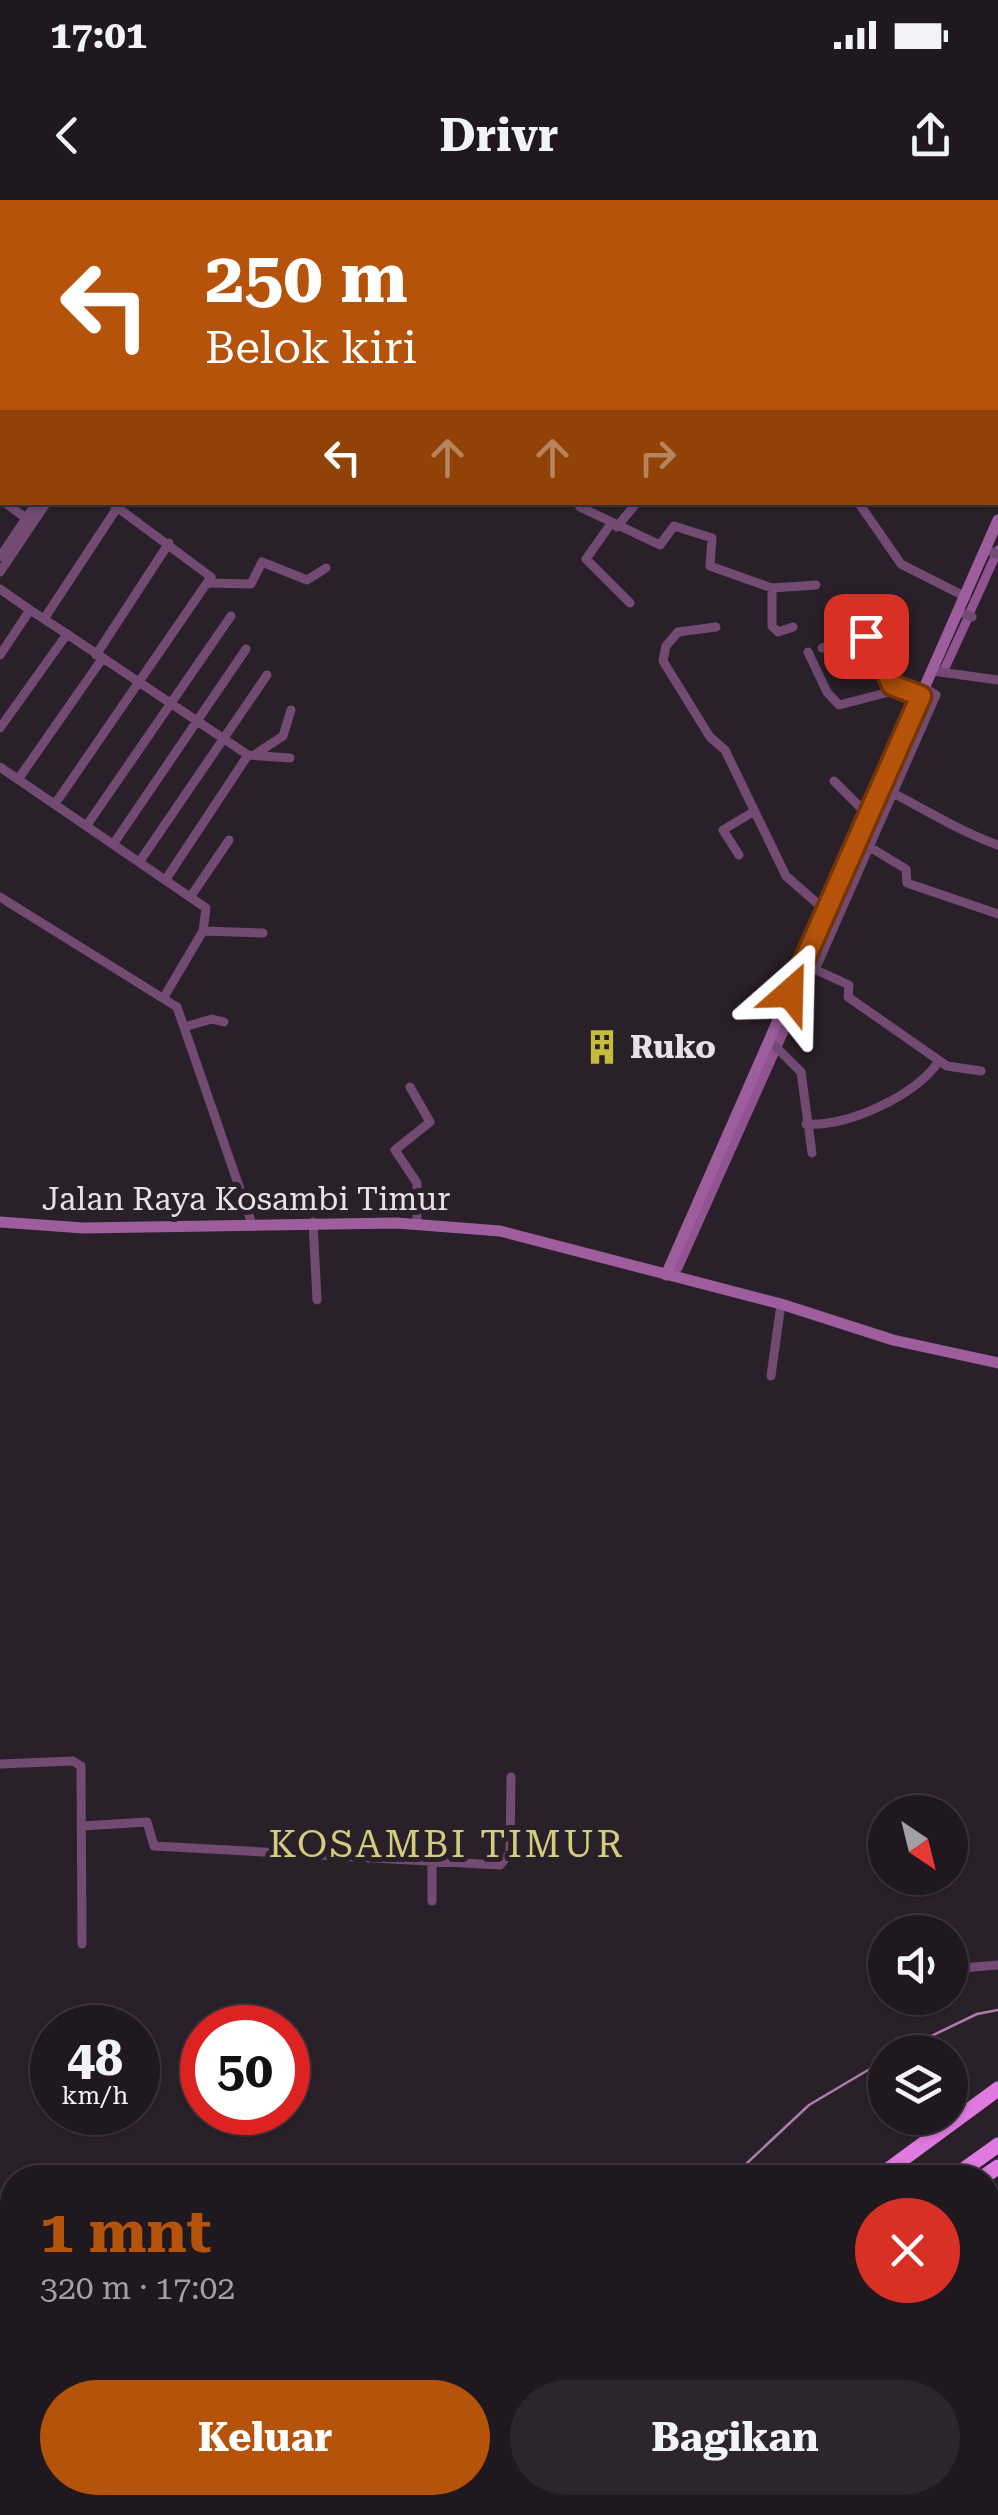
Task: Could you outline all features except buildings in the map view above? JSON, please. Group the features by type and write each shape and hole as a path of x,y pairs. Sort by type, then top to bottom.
{"highway":[{"path":"895,2165 998,2089"},
{"path":"970,2165 998,2145"}],"main road":[{"path":"666,1275 809,967 826,912 904,750 933,671 966,614 966,597 992,552 996,530"},
{"name":"Jalan Raya Kosambi Timur","path":"0,1222 83,1228 313,1222 417,1224 500,1231 781,1304 893,1340 998,1362"}],"street":[{"path":"8,505 26,518"},
{"path":"0,557 35,505"},
{"path":"0,572 45,505"},
{"path":"44,618 114,505 169,543 209,580 251,584 262,562 307,580 326,568"},
{"path":"581,505 614,526 660,545 674,526 712,538 710,566 772,588 816,586"},
{"path":"630,603 586,559 634,505"},
{"path":"860,505 901,564 966,597"},
{"path":"18,778 169,543"},
{"path":"56,804 209,580"},
{"path":"772,588 772,626 778,632 793,628"},
{"path":"0,589 224,739 252,754 290,758"},
{"path":"0,654 30,610"},
{"path":"87,826 231,616"},
{"path":"716,627 678,632 666,646 663,661 708,734 726,750 786,876 826,912"},
{"path":"0,728 67,634"},
{"path":"822,648 869,636 898,690"},
{"path":"114,843 246,650"},
{"path":"808,652 827,692 840,705 898,690 928,691"},
{"path":"933,671 998,680"},
{"path":"140,861 268,674"},
{"path":"166,878 252,754 283,736 291,710"},
{"path":"904,750 891,792 876,810 868,846 809,967 849,985 848,997 952,1069 982,1072"},
{"path":"0,767 206,908 203,931 164,997"},
{"path":"834,780 876,810"},
{"path":"891,792 940,816 949,825 998,845"},
{"path":"739,856 723,830 753,812"},
{"path":"191,896 229,840"},
{"path":"868,846 906,869 907,883 998,914"},
{"path":"0,896 176,1007 252,1224"},
{"path":"203,931 263,934"},
{"path":"184,1027 212,1019 224,1022"},
{"path":"774,1044 800,1072 806,1090 806,1124 812,1153"},
{"path":"806,1124 843,1120 899,1094 924,1079 939,1061"},
{"path":"410,1087 430,1122 395,1150 417,1183 417,1224"},
{"path":"313,1222 316,1300"},
{"path":"770,1376 781,1304"},
{"path":"0,1764 79,1763 82,1944"},
{"path":"83,1826 147,1822 154,1846 505,1862 510,1853 511,1777"},
{"path":"432,1859 432,1901"},
{"path":"968,1967 998,1964"}],"waterway":[{"path":"970,612 998,550"},
{"path":"943,672 968,618"},
{"path":"881,802 903,762"},
{"path":"800,994 878,810"},
{"path":"678,1268 798,1000"},
{"path":"933,2035 977,2014 998,2010"},
{"path":"745,2165 809,2105 868,2070"}],"place":[{"name":"Ruko","path":"602,1047"}],"district":[{"name":"KOSAMBI TIMUR","path":"447,1844"}],"route":[{"path":"790,993 921,696 892,685 872,638 866,636"}]}
